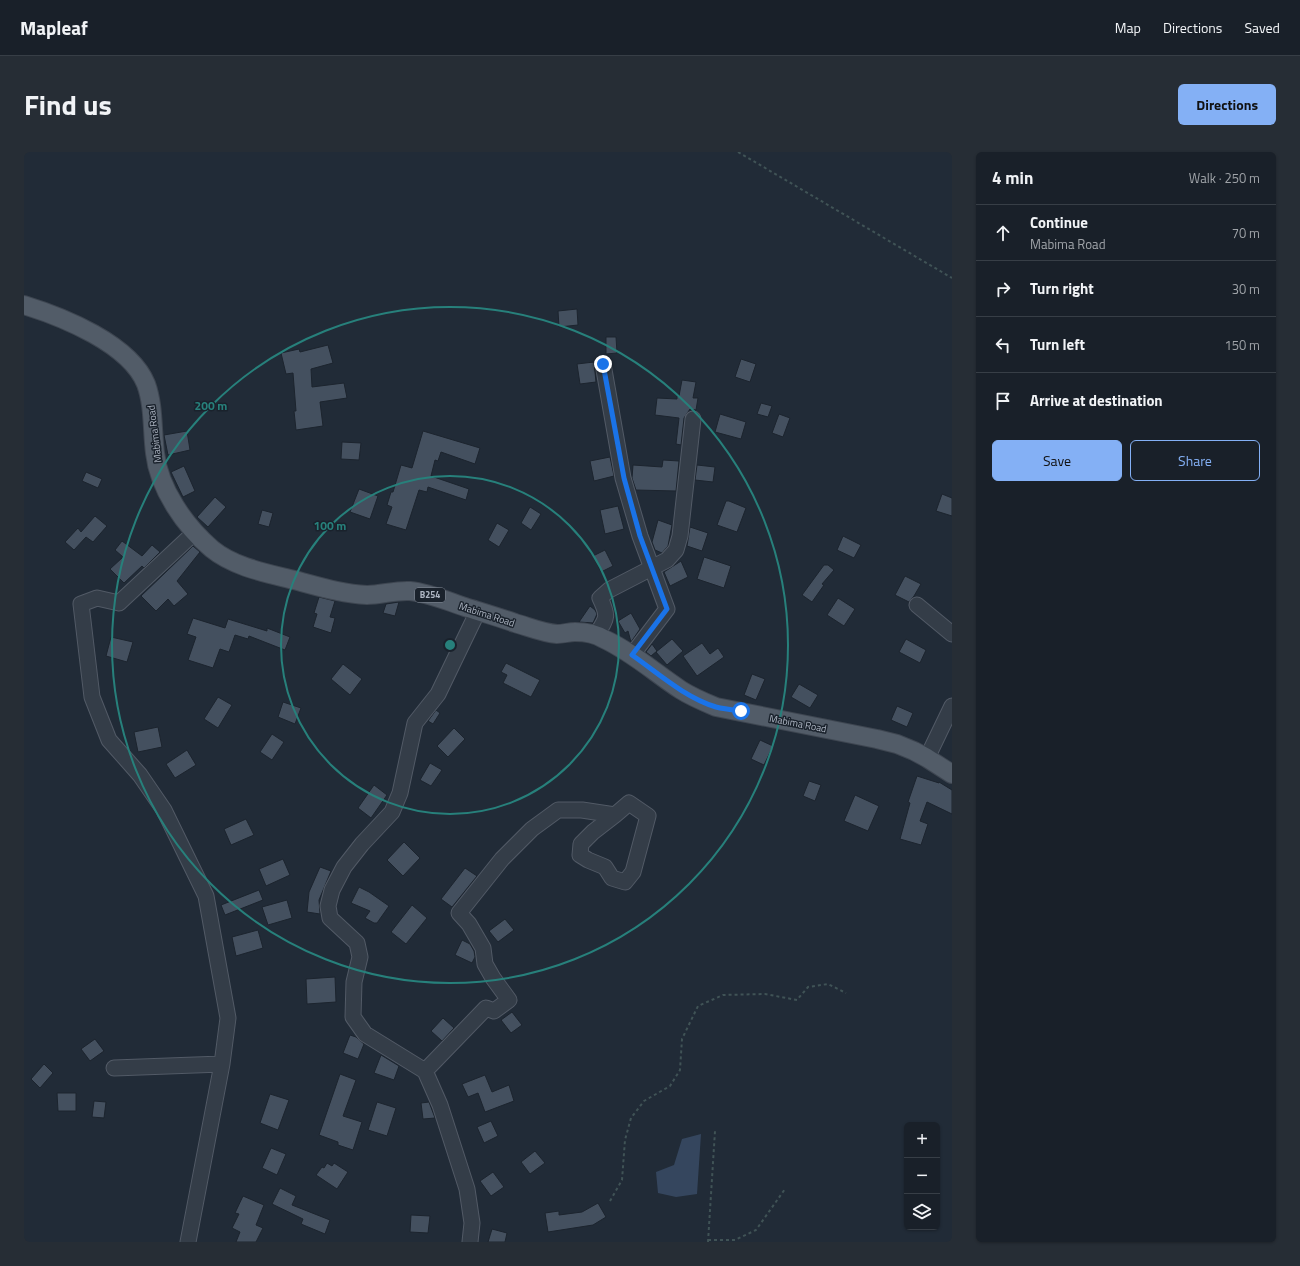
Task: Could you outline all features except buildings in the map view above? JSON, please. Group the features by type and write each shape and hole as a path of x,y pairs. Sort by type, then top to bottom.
{"main road":[{"name":"Mabima Road","path":"24,304 70,322 111,346 130,360 140,372 146,384 150,400 155,455 159,471 173,501 184,520 194,533 214,551 228,559 245,566 334,591 367,595 409,591 429,594 538,630 558,634 576,632 596,635 632,655 681,690 716,707 897,744 927,758 952,774"}],"street":[{"path":"603,364 624,478 640,536 667,609 632,655"},
{"path":"596,635 606,620 606,610 600,598 609,590 667,560 676,550 680,536 693,419"},
{"path":"188,1242 222,1064 228,1018 206,896 164,810 140,775 109,740 92,697 81,604 97,598 120,603 194,533"},
{"path":"917,605 952,634"},
{"path":"470,1242 472,1224 467,1189 440,1105 425,1071 365,1034 353,1017 354,982 360,957 357,943 330,918 328,906 332,890 344,867 362,844 392,812 400,793 415,723 438,694 478,611"},
{"path":"927,758 952,706"},
{"path":"425,1071 486,1008 494,1011 509,1000 485,964 483,948 469,924 459,913 502,858 532,829 558,810 582,810 615,815 629,803 648,816 633,872 625,882 612,878 605,867 580,855 581,844 593,832 615,815"},
{"path":"114,1068 222,1064"}],"path":[{"path":"738,152 952,278"},
{"path":"610,1201 622,1180 625,1140 632,1118 644,1101 670,1086 680,1070 682,1039 698,1006 723,995 765,994 797,1000 808,987 828,984 846,993"},
{"path":"715,1131 708,1241 735,1240 756,1230 785,1189"}],"water":[{"path":"701,1134 697,1194 676,1197 658,1193 656,1172 674,1165 682,1139"}],"route":[{"path":"603,364 624,478 640,536 667,609 632,655 681,690 699,700 716,707 741,711"}]}
